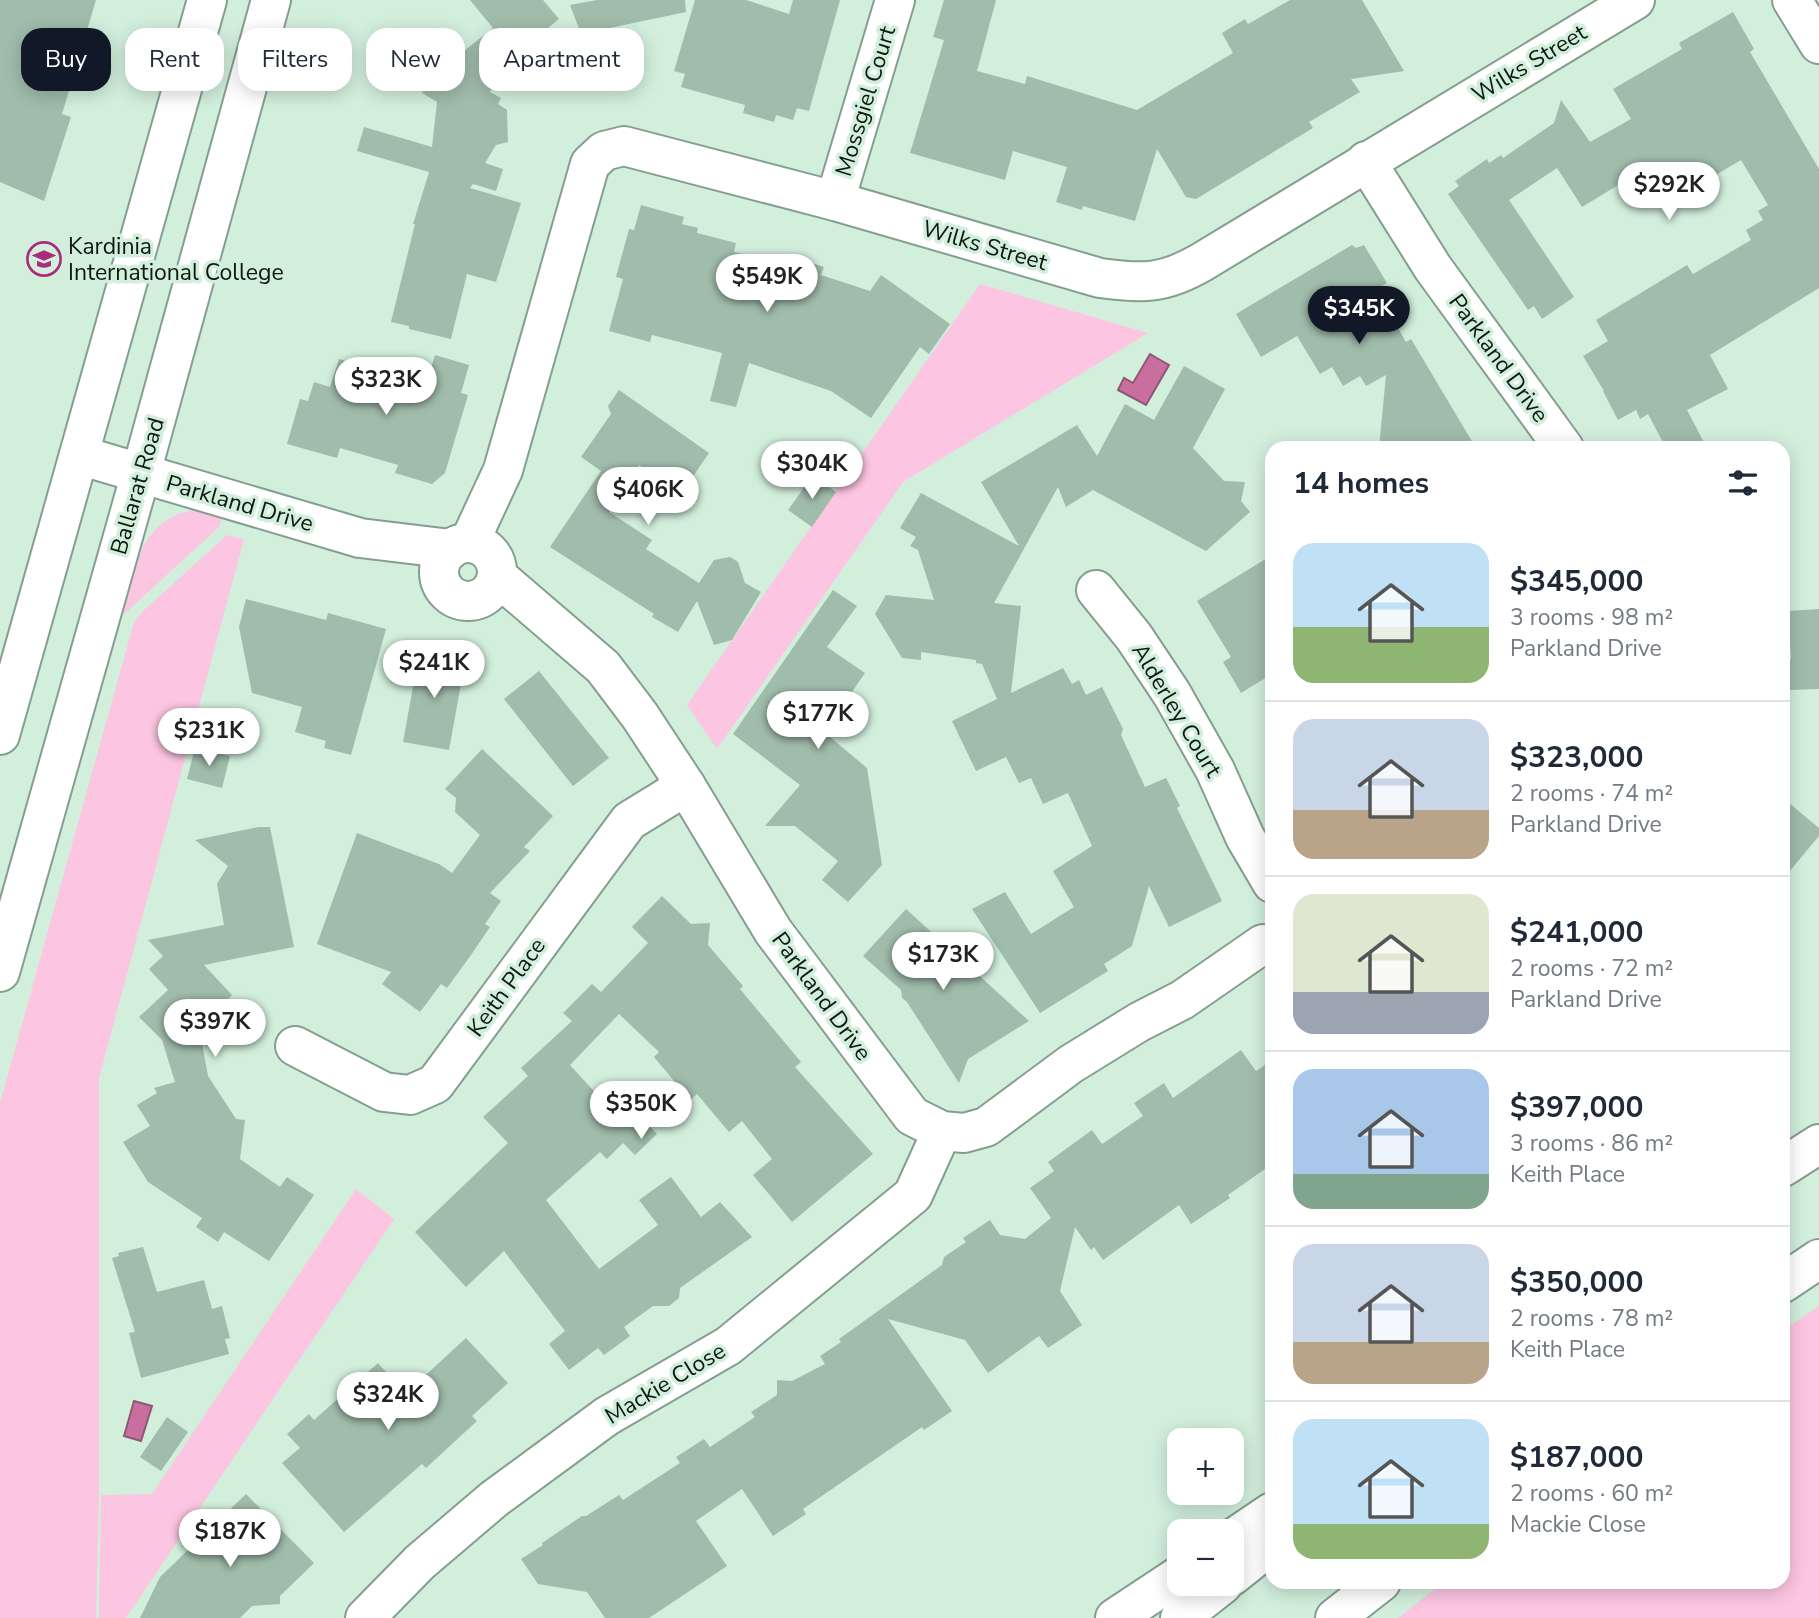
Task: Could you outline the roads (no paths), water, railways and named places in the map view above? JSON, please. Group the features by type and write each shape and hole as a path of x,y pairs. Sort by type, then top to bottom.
{"main road":[{"path":"0,735 208,0"},
{"name":"Ballarat Road","path":"0,972 271,0"},
{"name":"Mossgiel Court","path":"835,201 895,0"},
{"name":"Wilks Street","path":"472,568 503,470 590,164 604,151 624,146 835,201 1100,278 1143,282 1165,280 1184,272 1634,0"},
{"path":"1792,0 1819,44"},
{"name":"Parkland Drive","path":"1366,161 1433,268 1559,441"},
{"name":"Parkland Drive","path":"79,455 360,538 472,568 552,623 603,667 640,716 686,786 773,931 912,1116 942,1130 964,1133 986,1127 1071,1064 1265,951"},
{"name":"Alderley Court","path":"1096,590 1134,637 1172,694 1215,770 1245,837 1265,871"},
{"name":"Keith Place","path":"295,1046 384,1092 410,1095 435,1084 629,821 686,786"},
{"name":"Alderley Court","path":"1245,837 1265,926"},
{"name":"Mackie Close","path":"365,1618 420,1562 494,1499 607,1416 728,1346 914,1195 942,1130"},
{"path":"1790,1163 1819,1144"},
{"path":"1790,1278 1819,1259"},
{"path":"1244,1531 1265,1518"},
{"path":"1244,1566 1265,1550"},
{"path":"1115,1618 1167,1584"},
{"path":"1335,1618 1372,1589"},
{"path":"1180,1618 1208,1596"}],"place":[{"name":"Kardinia International College","path":"44,259"}]}
